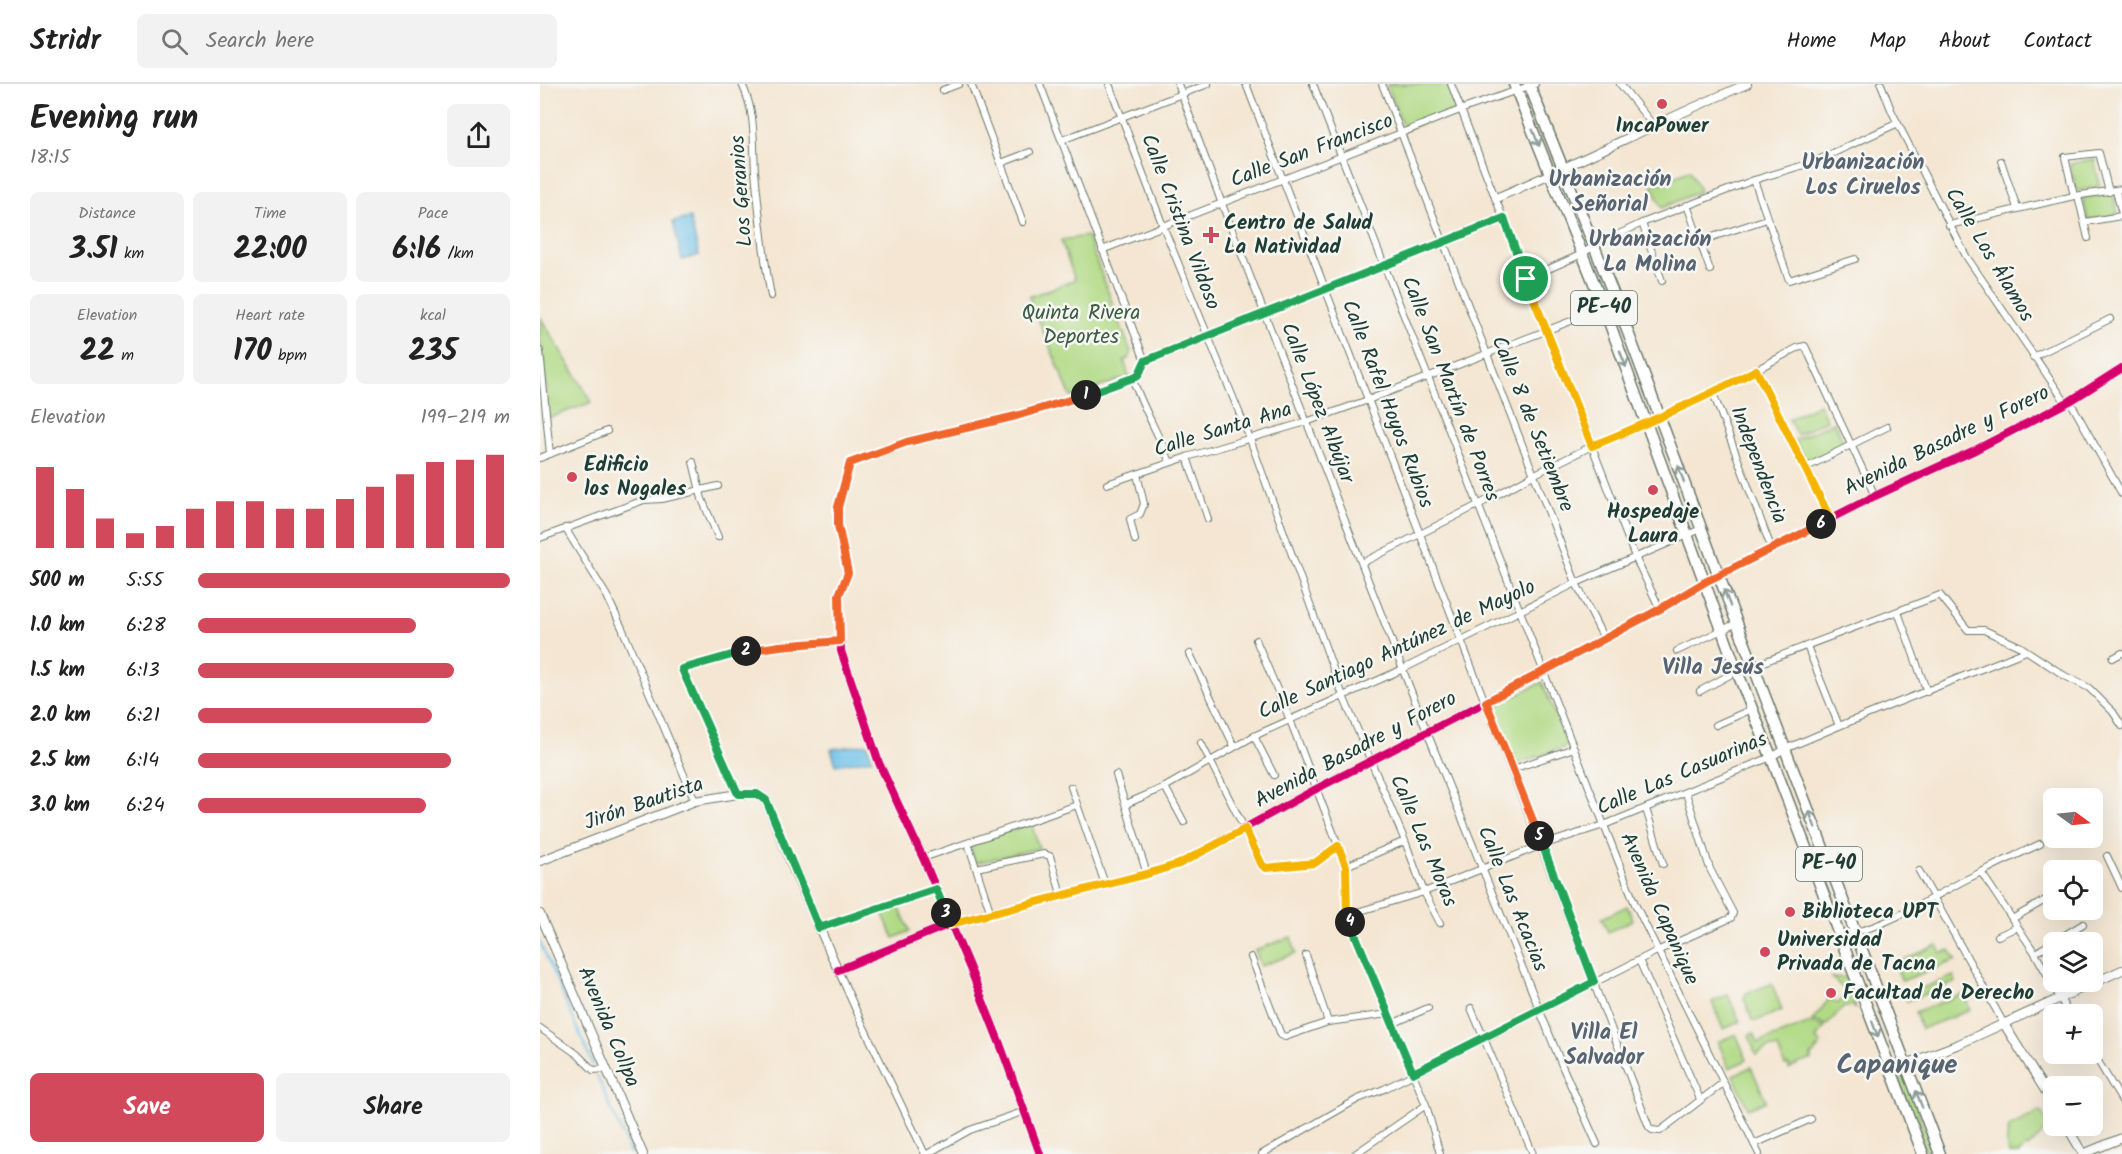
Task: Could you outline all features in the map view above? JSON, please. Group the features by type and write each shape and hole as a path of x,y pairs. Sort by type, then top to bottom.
{"highway":[{"name":"PE-40","path":"1531,85 1617,303 1940,1154"},
{"name":"PE-40","path":"1516,87 1604,308 1737,671 1923,1154"},
{"path":"1746,692 1761,686"}],"street":[{"name":"Los Geranios","path":"742,84 753,112 758,203 764,259 771,296"},
{"path":"943,90 959,84"},
{"path":"971,84 1023,222"},
{"path":"1040,84 1145,361"},
{"name":"Calle Cristina Vildoso","path":"1109,84 1163,226 1250,439 1321,639"},
{"name":"Calle López Albújar","path":"1178,84 1222,204 1427,732"},
{"path":"1062,140 1209,84"},
{"name":"Calle Rafel Hoyos Rubios","path":"1246,84 1513,769 1649,1127 1660,1131 1700,1099"},
{"name":"Calle San Martín de Porres","path":"1313,84 1544,672"},
{"name":"Calle 8 de Setiembre","path":"1382,84 1576,583 1604,639"},
{"path":"1451,84 1635,557 1660,609"},
{"path":"1620,84 1653,125"},
{"path":"1496,198 1551,175 1653,125 1747,84"},
{"name":"Calle Los Álamos","path":"1881,84 1898,123 1966,256 2033,357 2068,402 2122,494"},
{"name":"Calle San Francisco","path":"1102,250 1283,181 1516,87 1531,85"},
{"path":"1526,279 1642,224 1754,180 1814,162 1898,123"},
{"path":"1001,163 1030,152"},
{"path":"2085,222 2122,214 2116,190 2099,153 2065,157 2088,238"},
{"path":"2001,161 2017,208"},
{"path":"1754,180 1790,280 1855,259"},
{"path":"1949,225 2017,208 2116,190"},
{"path":"1687,206 1710,270"},
{"path":"1040,1154 1000,1044 923,858 879,763 842,651 839,595 848,573 838,525 838,507 850,463 907,442 1016,416 1132,378 1140,372 1145,361 1504,218"},
{"path":"1700,241 1767,219"},
{"path":"1642,224 1662,281"},
{"name":"Calle Santa Ana","path":"1107,484 1170,462 1306,422 1368,400 1617,303"},
{"path":"2033,357 2110,320"},
{"path":"1362,563 1592,446 1647,424 1805,346 1875,496"},
{"path":"540,351 550,454"},
{"path":"1756,370 1830,518"},
{"name":"Avenida Basadre y Forero","path":"838,970 950,924 1179,864 1316,789 1544,672 1705,582 1875,496 1976,450 2121,372"},
{"path":"1132,378 1170,462"},
{"name":"Independencia","path":"1713,393 1772,549"},
{"path":"1805,468 1887,427"},
{"path":"540,458 607,431"},
{"path":"1187,457 1208,519"},
{"path":"693,462 699,490 718,537"},
{"path":"1135,540 1130,519 1140,514 1144,504 1137,474"},
{"path":"540,538 644,501 718,486"},
{"path":"565,528 607,596 695,801"},
{"name":"Calle Santiago Antúnez de Mayolo","path":"1126,804 1165,786 1254,736 1403,669 1576,583 1701,529"},
{"path":"1753,666 1941,595 1968,630 1984,630 2090,688 2113,712 2122,726"},
{"path":"1898,612 1927,692"},
{"path":"1677,651 1737,622"},
{"name":"Calle Las Moras","path":"1321,639 1424,892 1440,923"},
{"path":"1256,640 1290,720 1346,866 1347,915 1426,1105 1440,1154"},
{"path":"738,794 682,669 752,650 840,641"},
{"path":"1807,646 1839,726"},
{"name":"Calle Las Casuarinas","path":"1347,915 1424,892 1542,845 1646,809 1839,726 2026,651"},
{"path":"2114,658 2122,653"},
{"path":"1190,654 1234,746"},
{"path":"1700,691 1737,671"},
{"name":"Avenida Capanique","path":"1544,672 1635,904 1759,1154"},
{"path":"1716,726 1752,709"},
{"name":"Calle Las Acacias","path":"1427,732 1596,1144"},
{"path":"1254,736 1274,775"},
{"path":"1201,743 1262,865 1266,868 1315,863 1338,846"},
{"path":"1513,769 1574,748"},
{"path":"1116,775 1147,874"},
{"path":"1165,786 1184,822"},
{"path":"1071,787 1105,884"},
{"path":"1262,1154 1358,1099 1384,1089 1657,951 1731,918 1733,913 1710,869 1686,793"},
{"name":"Jirón Bautista","path":"540,861 695,801 738,794 757,794 766,800 819,928"},
{"path":"923,858 1077,805"},
{"path":"1646,809 1664,864"},
{"path":"1346,866 1404,841"},
{"path":"968,843 991,914"},
{"path":"1839,934 1856,933 1934,898 1981,872 2040,844"},
{"path":"976,868 1044,854 1050,856 1061,894"},
{"path":"2107,855 2122,888"},
{"path":"1919,871 2004,1024 2043,1087"},
{"path":"1981,872 2035,952 2063,1004"},
{"path":"936,889 819,928 926,1154 970,1130 1024,1111"},
{"path":"2012,919 2043,901"},
{"name":"Avenida Collpa","path":"540,914 643,1154"},
{"path":"2035,952 2083,924"},
{"path":"1998,936 2017,927"},
{"path":"1306,956 1328,1022"},
{"path":"1251,957 1281,1035 1285,1037 1328,1022 1388,1014"},
{"path":"1639,960 1700,1099 1723,1083"},
{"path":"1890,1066 1906,1064 1959,1044 2122,970"},
{"path":"1392,1024 1428,1008"},
{"path":"1471,1008 1533,1154"},
{"path":"540,1028 577,1054 593,1070 606,1069"},
{"path":"2100,1064 2122,1101"},
{"path":"1355,1154 1426,1105"},
{"path":"1754,1144 1811,1119"},
{"path":"2072,1136 2083,1154 2122,1138"}],"green space":[{"path":"1387,84 1447,84 1457,110 1404,130"},
{"path":"2094,159 2100,186 2077,191 2070,164"},
{"path":"1690,170 1700,191 1662,208 1652,187"},
{"path":"2113,194 2118,214 2088,220 2083,198"},
{"name":"Quinta Rivera Deportes","path":"1087,236 1131,352 1129,359 1124,360 1129,377 1071,397 1029,297 1075,280 1061,240"},
{"path":"540,317 592,402 549,418 540,336"},
{"path":"1819,404 1827,420 1797,435 1789,419"},
{"path":"1834,422 1845,445 1806,463 1795,440"},
{"path":"1542,682 1568,746 1514,765 1492,708"},
{"path":"1031,823 1039,848 975,863 970,844"},
{"path":"1627,906 1633,920 1608,932 1602,918"},
{"path":"899,907 910,931 894,938 882,913"},
{"path":"1291,937 1296,953 1261,966 1255,950"},
{"path":"1937,945 1941,953 1950,950 1956,960 1902,981 1895,964"},
{"path":"1954,976 1956,982 1907,1001 1904,995"},
{"path":"1846,977 1856,1009 1851,1005 1848,1007 1845,1005 1827,1025 1812,1021 1830,998 1838,1004 1848,993 1832,978"},
{"path":"1772,984 1782,1010 1756,1021 1752,1020 1744,998 1746,993"},
{"path":"1964,994 1970,1010 1921,1029 1915,1012"},
{"path":"1728,995 1740,1022 1723,1029 1712,1002"},
{"path":"1810,1023 1825,1027 1816,1039 1821,1044 1811,1056 1811,1060 1789,1069 1789,1065 1785,1066 1778,1048 1768,1048 1756,1055 1749,1035 1754,1033 1758,1043"},
{"path":"1736,1034 1747,1060 1729,1068 1718,1042"},
{"path":"1751,1067 1766,1101 1748,1109 1733,1075"},
{"path":"1900,1068 1934,1154 1927,1154 1896,1071"},
{"path":"2040,1111 2043,1116 2043,1133 2019,1154 2009,1154 2007,1138 2009,1127"}],"water":[{"path":"690,218 699,255 682,260 673,222"},
{"path":"867,744 872,759 836,765 831,749"}],"waterway":[{"path":"540,942 593,1065"},
{"path":"597,1076 631,1154"}],"cycle path":[{"path":"1040,1154 971,971 923,858 879,763 841,651 839,595 848,573 838,525 838,507 850,463 907,442 1016,416 1138,376 1145,361 1504,218"},
{"path":"838,970 950,924 1179,864 1316,789 1544,672 1705,582 2070,401 2122,368"}],"place":[{"name":"IncaPower","path":"1662,104"},
{"name":"Centro de Salud La Natividad","path":"1211,235"},
{"name":"Edificio los Nogales","path":"572,477"},
{"name":"Hospedaje Laura","path":"1653,490"},
{"name":"Biblioteca UPT","path":"1790,912"},
{"name":"Universidad Privada de Tacna","path":"1765,952"},
{"name":"Facultad de Derecho","path":"1831,993"}],"district":[{"name":"Urbanización Los Ciruelos","path":"1863,176"},
{"name":"Urbanización Señorial","path":"1610,192"},
{"name":"Urbanización La Molina","path":"1650,252"},
{"name":"Villa Jesús","path":"1713,668"},
{"name":"Villa El Salvador","path":"1604,1046"},
{"name":"Capanique","path":"1897,1065"}],"route":[{"path":"1504,218 1526,279 1592,446 1647,424 1756,370 1830,518 1705,582 1660,609 1486,702 1594,982 1413,1073 1347,915 1346,866 1338,846 1315,863 1266,868 1262,865 1245,829 1179,864 950,924 936,889 819,928 766,800 757,794 738,794 682,669 717,658 760,649 840,641 839,595 848,573 838,525 838,507 850,463 907,442 1016,416 1109,387 1138,376 1145,361 1504,218"}]}
